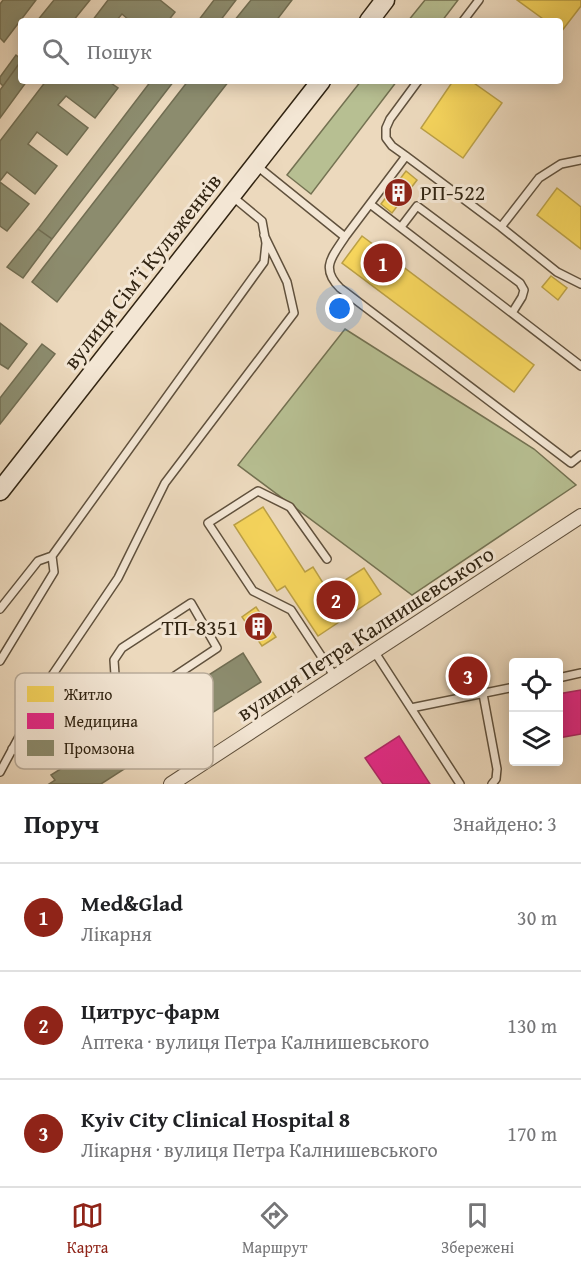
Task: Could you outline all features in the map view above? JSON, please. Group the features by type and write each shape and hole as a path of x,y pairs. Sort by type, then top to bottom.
{"main road":[{"path":"371,18 385,0"},
{"name":"вулиця Сімʼї Кульженків","path":"0,491 319,84"}],"street":[{"name":"вулиця Петра Калнишевського","path":"213,757 581,516"},
{"name":"вулиця Петра Калнишевського","path":"171,784 194,769"}],"lane":[{"path":"465,18 479,0"},
{"path":"416,84 386,128 386,138 392,146 557,272 581,284"},
{"path":"406,156 330,259 328,270 332,280 571,463 581,455"},
{"path":"501,227 539,178 561,164 581,160"},
{"path":"255,165 345,237"},
{"path":"0,609 38,561 52,556 264,262 266,243 262,221 231,195"},
{"path":"370,204 581,366"},
{"path":"401,227 417,206 520,283 524,290 512,313"},
{"path":"54,673 118,578 165,483 294,313 287,282 264,235"},
{"path":"327,559 290,507 258,491 208,523 253,591 291,610 335,677"},
{"path":"0,661 54,572 52,556"},
{"path":"115,673 114,660 122,648 191,603 218,648 180,673"},
{"path":"374,651 460,784"},
{"path":"563,677 581,673"},
{"path":"411,708 509,688"},
{"path":"483,694 497,769 496,778 492,784"},
{"path":"0,772 15,744"}],"green space":[{"path":"425,0 458,0 444,18 410,18"},
{"path":"359,84 395,84 311,194 287,175"},
{"path":"345,329 534,449 576,485 412,595 238,465"}],"building: Житло":[{"path":"517,0 581,0 581,6 563,29 563,18 542,18"},
{"path":"451,84 475,84 502,103 463,158 421,128"},
{"name":"РП-522","path":"406,171 417,180 392,213 381,204"},
{"path":"557,188 581,207 581,249 537,215"},
{"path":"362,236 534,365 514,392 342,263"},
{"path":"551,276 567,288 558,300 542,287"},
{"path":"263,507 305,572 313,567 328,591 364,568 381,594 318,636 285,586 277,591 234,525"},
{"name":"ТП-8351","path":"256,607 276,637 262,646 242,617"}],"building: Медицина":[{"path":"581,690 581,734 563,737 563,693"},
{"path":"399,736 430,784 383,784 365,758"}],"building: Промзона":[{"path":"3,0 36,0 22,18 18,18 18,24 4,42 0,38 0,4"},
{"path":"54,0 90,0 75,18 39,18"},
{"path":"108,0 160,0 175,12 170,18 127,18 122,14 119,18 94,18"},
{"path":"214,0 236,0 222,18 200,18"},
{"path":"251,0 292,0 278,18 236,18"},
{"path":"16,55 18,57 18,65 3,86 0,83 0,77"},
{"path":"18,65 18,84 25,84 0,118 0,90"},
{"path":"44,84 112,84 118,88 95,118 66,96 58,105 88,128 67,155 37,132 28,144 57,166 35,194 7,172 0,181 0,141"},
{"path":"149,84 172,84 52,239 38,229"},
{"path":"186,84 227,84 57,302 32,282"},
{"path":"0,182 29,204 7,231 0,226"},
{"path":"38,229 52,239 23,278 7,267"},
{"path":"0,323 27,344 8,369 0,364"},
{"path":"42,344 55,354 0,424 0,398"},
{"path":"243,653 261,682 213,712 212,673"},
{"path":"60,769 124,769 101,784 49,784 55,780 51,775"}],"place":[{"name":"РП-522","path":"399,192"},
{"name":"Med&Glad","path":"383,263"},
{"name":"Цитрус-фарм","path":"336,600"},
{"name":"ТП-8351","path":"259,627"},
{"name":"Kyiv City Clinical Hospital 8","path":"468,676"}]}
